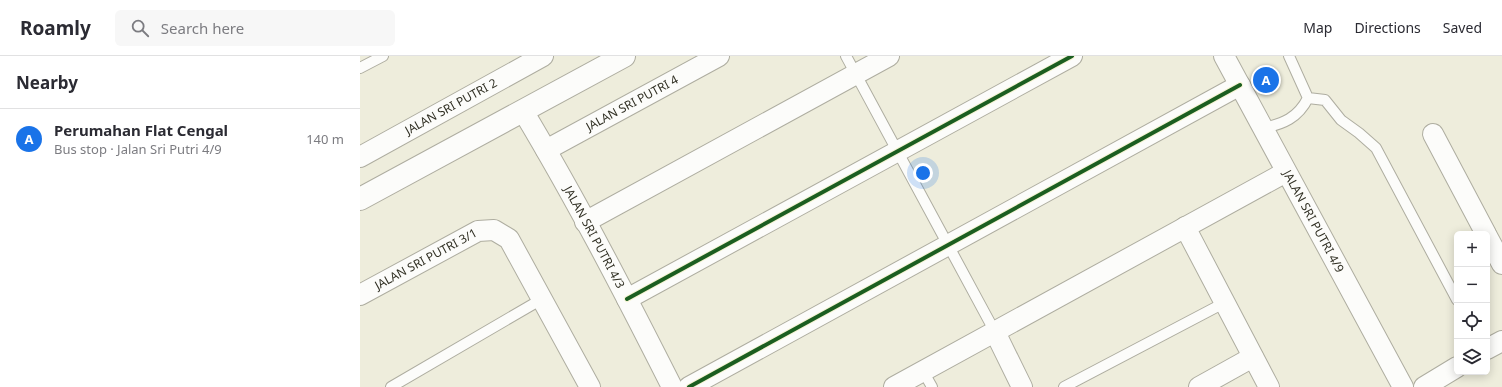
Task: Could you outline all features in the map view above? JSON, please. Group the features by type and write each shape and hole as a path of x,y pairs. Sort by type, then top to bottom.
{"street":[{"name":"JALAN SRI PUTRI 2","path":"360,157 543,56"},
{"path":"360,200 624,56"},
{"name":"JALAN SRI PUTRI 4","path":"546,150 719,56"},
{"path":"585,222 889,56"},
{"path":"628,299 1072,56"},
{"name":"JALAN SRI PUTRI 4/9","path":"1224,56 1403,387"},
{"path":"689,387 1240,85"},
{"name":"JALAN SRI PUTRI 4/3","path":"524,111 628,299 672,387"},
{"path":"1433,134 1485,231"},
{"path":"894,387 927,379 995,332 1286,172"},
{"path":"1185,227 1268,387"},
{"name":"JALAN SRI PUTRI 3/1","path":"360,295 478,231 494,230 509,239 542,299"},
{"path":"1490,241 1502,264"},
{"path":"542,299 584,385"},
{"path":"995,332 1022,387"},
{"path":"1490,347 1502,340"},
{"path":"1199,387 1252,358"},
{"path":"1424,387 1454,369"}],"lane":[{"path":"364,63 383,56"},
{"path":"846,56 995,332"},
{"path":"1289,56 1308,98"},
{"path":"1263,128 1284,123 1301,111 1308,98"},
{"path":"1308,98 1325,100 1342,120 1376,148 1454,294"},
{"path":"391,387 542,299"},
{"path":"1064,387 1224,303"}],"cycle path":[{"path":"627,299 1072,56"},
{"path":"689,387 1240,85"}],"place":[{"name":"Perumahan Flat Cengal","path":"1266,80"}]}
